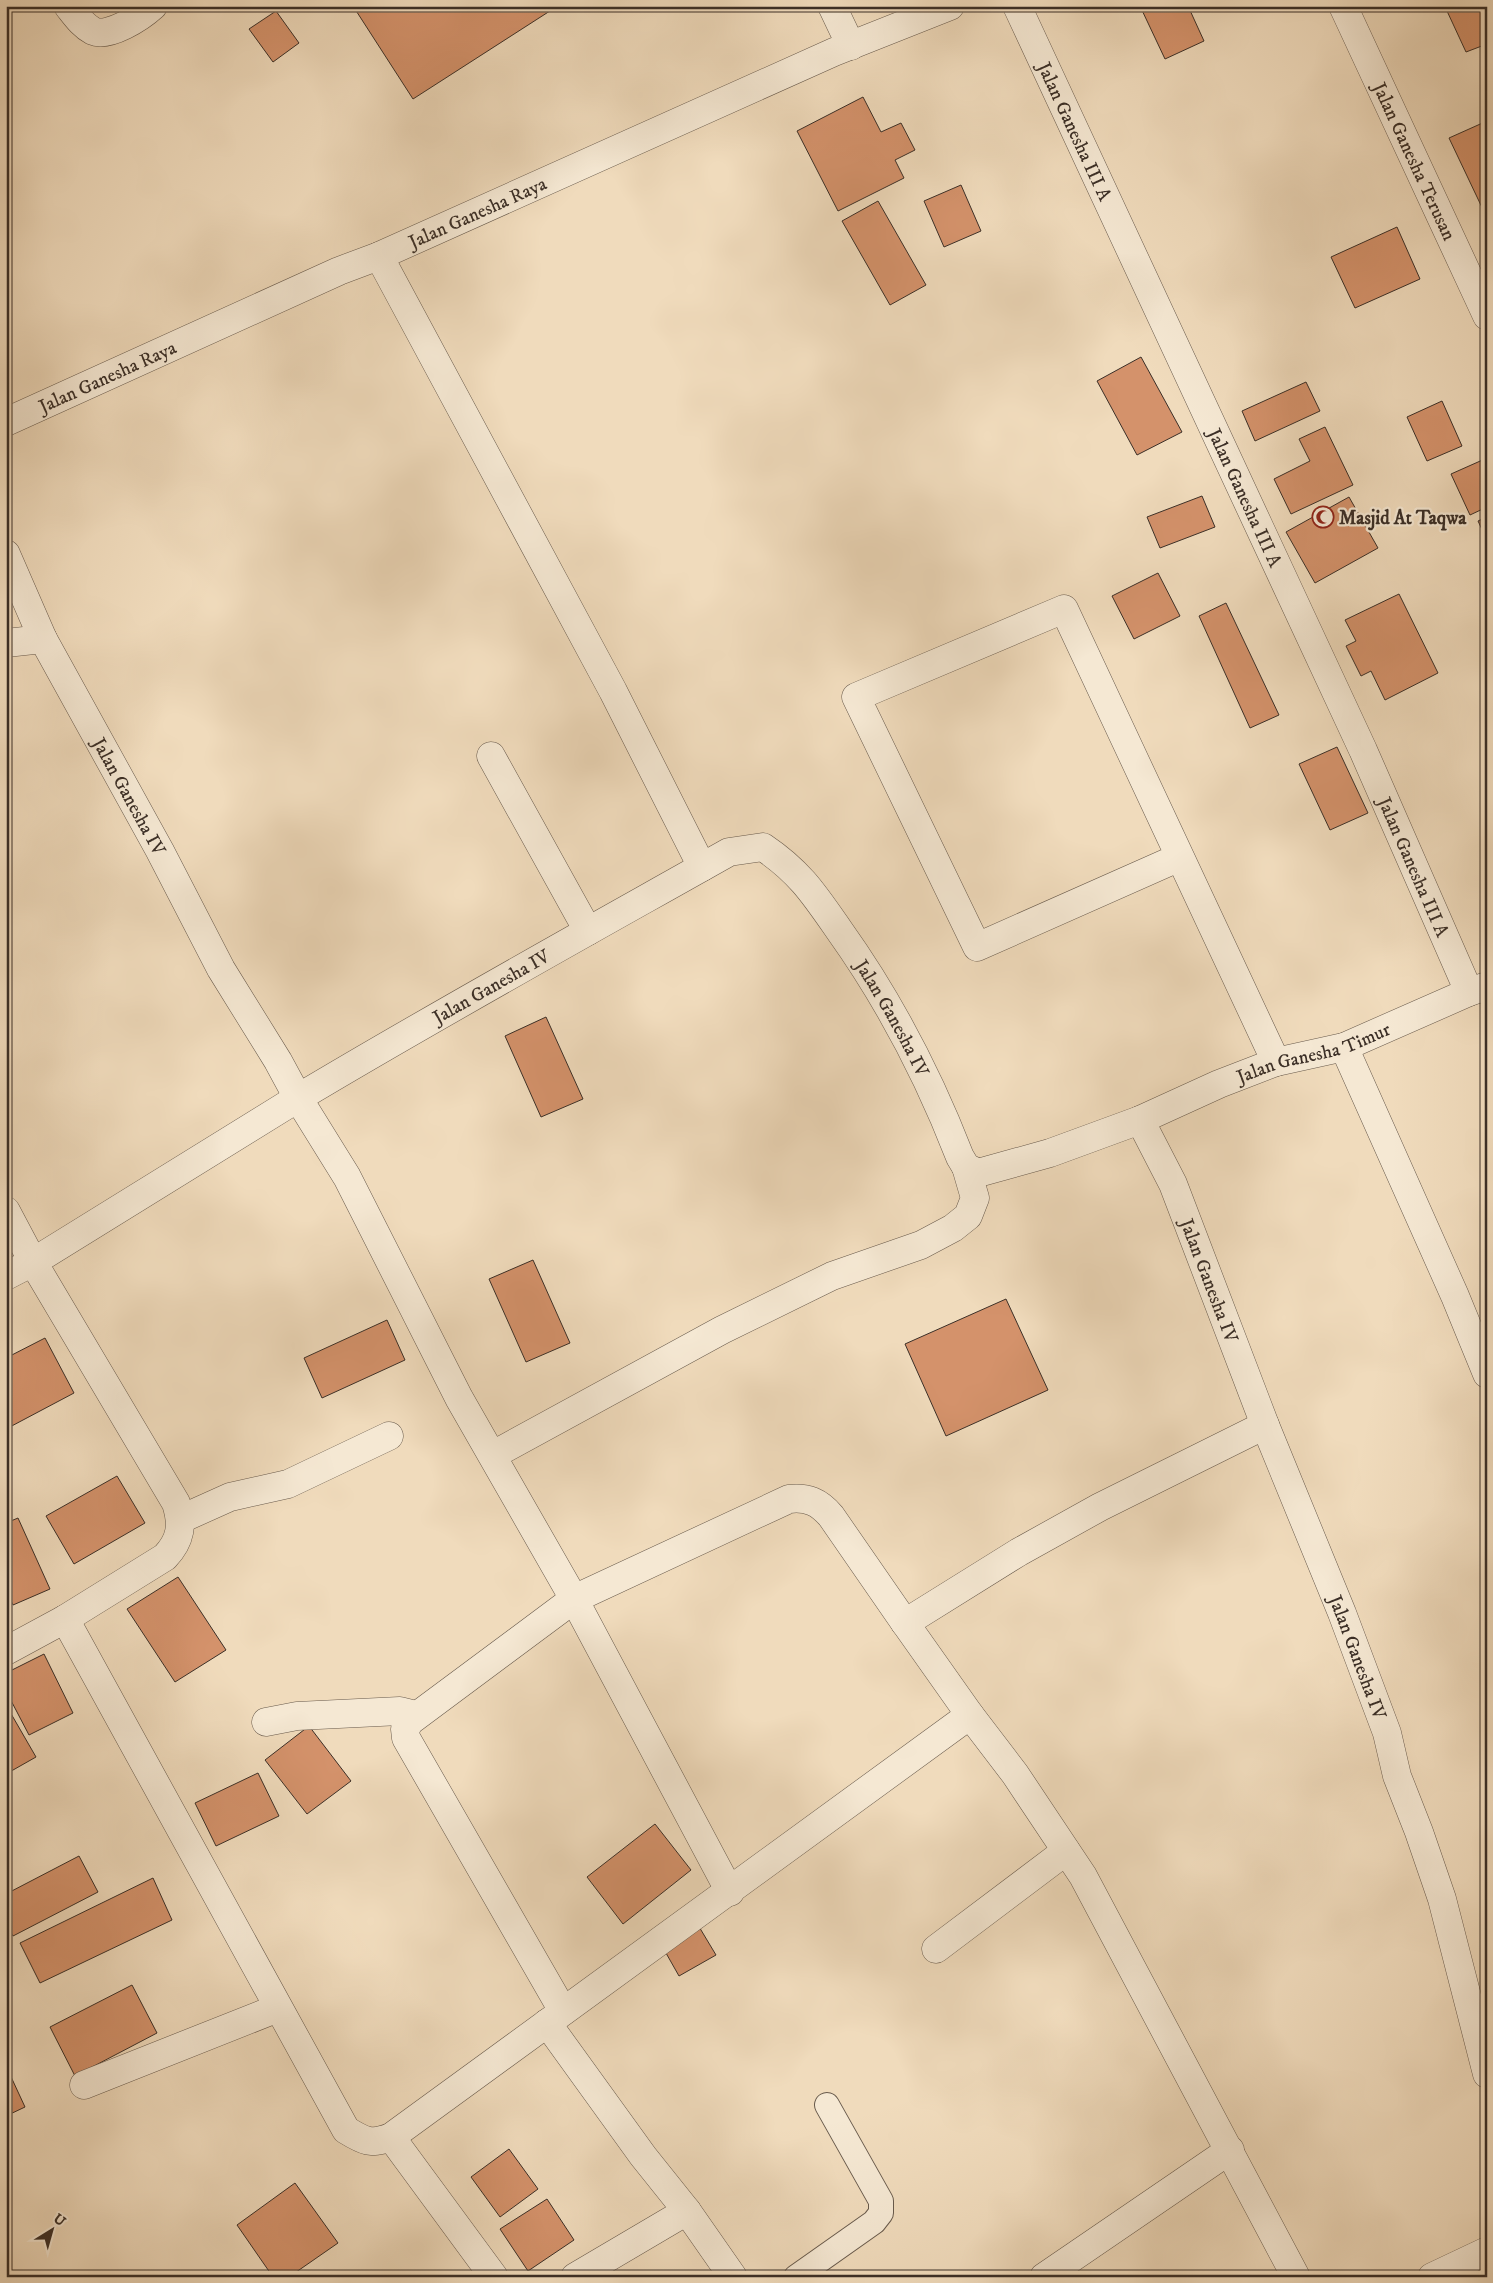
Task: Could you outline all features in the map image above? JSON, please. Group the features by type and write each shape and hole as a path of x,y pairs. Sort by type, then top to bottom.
{"street":[{"path":"68,6 82,23 96,32 107,32 123,26 153,6"},
{"path":"832,6 851,46"},
{"name":"Jalan Ganesha Raya","path":"6,422 339,271 379,256 834,52 950,6"},
{"name":"Jalan Ganesha III A","path":"1017,6 1363,750 1478,989"},
{"name":"Jalan Ganesha Terusan","path":"1342,6 1487,316"},
{"path":"379,256 609,683 702,867"},
{"name":"Jalan Ganesha IV","path":"6,554 43,639 160,851 220,969 278,1061 298,1098 410,1030 503,980 729,852 764,847 786,862 805,882 866,968 918,1062 966,1167 975,1198 968,1216 953,1228 921,1245 832,1276 722,1330 493,1455"},
{"path":"1180,856 976,947 856,697 1064,609 1180,856 1276,1062"},
{"path":"6,643 43,639"},
{"path":"491,756 588,931"},
{"name":"Jalan Ganesha Timur","path":"1140,1120 1219,1084 1276,1062 1344,1046 1478,989"},
{"path":"1344,1046 1455,1296 1487,1374"},
{"path":"6,1276 34,1262 298,1098 347,1177 459,1398 574,1599 730,1892"},
{"path":"966,1167 978,1173 990,1171 1050,1153 1140,1120"},
{"name":"Jalan Ganesha IV","path":"1140,1120 1173,1184 1265,1425 1342,1613 1387,1733 1396,1776 1419,1832 1442,1898 1487,2074"},
{"path":"6,1211 34,1262 176,1502 181,1519 180,1534 174,1547 165,1557 65,1619 6,1651"},
{"path":"905,1622 1020,1552 1092,1512 1265,1425"},
{"path":"181,1519 230,1498 288,1484 389,1436"},
{"path":"733,2277 687,2211 642,2156 555,2017 406,1738 405,1729 416,1715 574,1599 790,1499 803,1498 821,1505 831,1516 970,1715 1015,1774 1083,1876 1296,2277"},
{"path":"65,1619 346,2130 362,2140 377,2143 391,2138 970,1715"},
{"path":"266,1722 297,1716 400,1711 416,1715"},
{"path":"936,1949 1066,1851"},
{"path":"84,2085 278,2008"},
{"path":"391,2138 494,2277"},
{"path":"1044,2277 1230,2150"},
{"path":"575,2277 687,2211"},
{"path":"1432,2277 1487,2251"}],"lane":[{"path":"796,2277 874,2222 881,2213 881,2200 827,2105"}],"building":[{"path":"353,6 551,6 553,9 413,99"},
{"path":"1140,6 1188,6 1204,41 1165,59"},
{"path":"1459,6 1487,6 1487,44 1466,52 1447,11"},
{"path":"276,11 299,43 273,62 249,29"},
{"path":"863,97 881,132 901,123 915,150 895,160 904,178 838,211 797,131"},
{"path":"1487,121 1487,218 1449,138"},
{"path":"961,185 981,231 944,247 924,201"},
{"path":"878,201 926,285 890,305 842,221"},
{"path":"1397,227 1420,279 1355,308 1331,257"},
{"path":"1141,357 1182,432 1137,455 1097,381"},
{"path":"1306,382 1320,411 1255,441 1242,411"},
{"path":"1442,401 1462,446 1427,461 1407,417"},
{"path":"1325,427 1353,485 1291,514 1274,479 1310,461 1299,439"},
{"path":"1487,458 1487,507 1470,515 1451,474"},
{"path":"1202,496 1215,527 1160,548 1147,517"},
{"path":"1349,497 1378,548 1315,583 1286,532"},
{"path":"1487,517 1487,540 1478,521"},
{"path":"1158,573 1180,616 1134,639 1112,596"},
{"path":"1399,594 1438,673 1385,700 1371,671 1361,676 1346,646 1356,641 1345,620"},
{"path":"1226,603 1279,715 1250,728 1199,616"},
{"path":"1337,747 1368,813 1330,830 1299,764"},
{"path":"546,1017 583,1099 541,1117 505,1036"},
{"path":"533,1260 570,1343 526,1362 489,1279"},
{"path":"1006,1299 1048,1390 946,1436 905,1344"},
{"path":"387,1320 405,1360 322,1398 304,1358"},
{"path":"45,1338 74,1393 6,1429 6,1358"},
{"path":"117,1476 145,1523 74,1564 46,1516"},
{"path":"18,1518 50,1589 13,1605 6,1590 6,1523"},
{"path":"178,1577 226,1650 175,1682 127,1609"},
{"path":"44,1654 73,1713 29,1735 6,1691 6,1673"},
{"path":"6,1705 36,1757 6,1774"},
{"path":"309,1726 351,1781 307,1814 265,1760"},
{"path":"258,1773 279,1816 216,1846 195,1803"},
{"path":"655,1824 691,1870 623,1924 587,1877"},
{"path":"79,1856 98,1892 13,1936 6,1924 6,1894"},
{"path":"153,1878 172,1920 40,1983 20,1943"},
{"path":"698,1925 716,1955 679,1976 662,1946"},
{"path":"132,1985 157,2033 75,2076 50,2027"},
{"path":"6,2066 25,2107 6,2116"},
{"path":"509,2149 538,2189 500,2217 471,2177"},
{"path":"295,2183 338,2243 289,2277 273,2277 237,2225"},
{"path":"547,2199 574,2240 528,2271 500,2229"}],"place":[{"name":"Masjid At Taqwa","path":"1323,517"}]}
